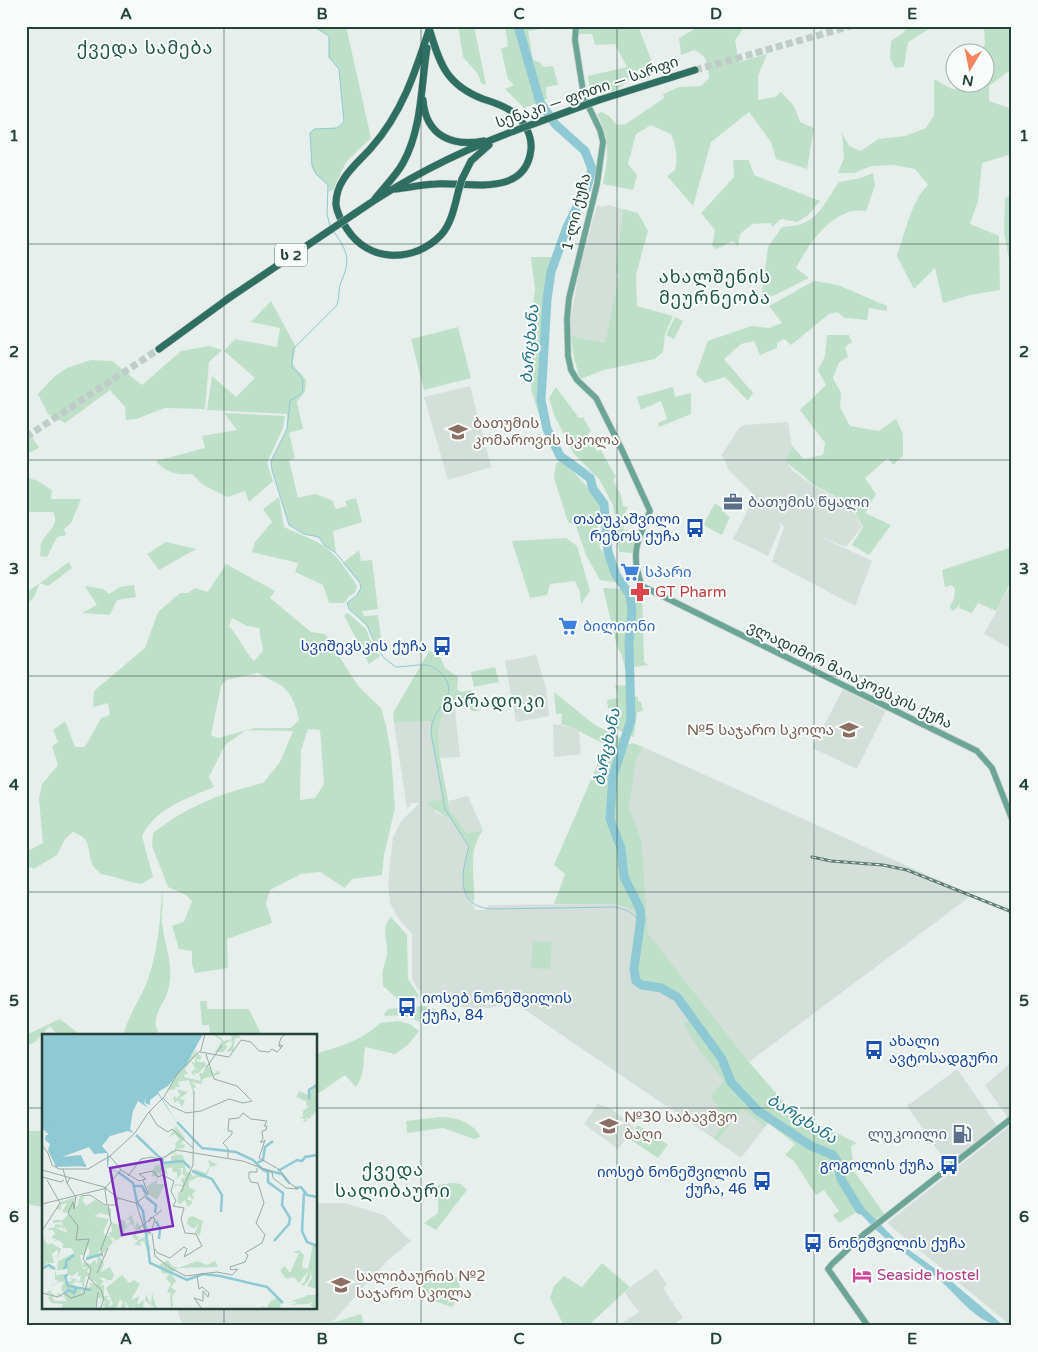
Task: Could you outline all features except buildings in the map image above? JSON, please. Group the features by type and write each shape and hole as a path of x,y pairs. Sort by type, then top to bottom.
{"highway":[{"path":"374,200 402,165 408,153 417,120 430,28"},
{"path":"395,189 435,184 489,186 505,183 516,177 530,155 530,136 524,122 512,112 466,91 455,83 439,61 430,28"},
{"path":"430,28 405,99 390,124 343,179 336,205 348,231 362,247 375,253 393,256 408,255 426,248 442,234 453,214 462,179 477,154 505,135"},
{"name":"სენაკი — ფოთი — სარფი","path":"159,349 229,298 374,200 434,167 495,139 599,100 695,70"},
{"path":"422,84 424,111 428,122 444,138 459,143 495,139"}],"main road":[{"name":"1-ლი ქუჩა","path":"576,26 575,40 584,97 600,130 603,142 597,184 569,298 566,338 571,370 577,380 596,398 650,511 635,547 634,560 642,586"},
{"name":"ვლადიმირ მაიაკოვსკის ქუჩა","path":"642,586 977,751 992,768 1012,819"},
{"path":"868,1326 828,1268 872,1228 1012,1118"}],"shaded area":[{"path":"597,205 602,207 609,205 623,209 615,272 619,274 605,344 571,336 569,327 580,266"},
{"name":"ბათუმის კომაროვის სკოლა","path":"470,386 491,467 448,480 424,397"},
{"path":"788,422 792,446 786,461 792,470 814,486 850,505 862,527 846,547 819,536 872,561 855,606 772,562 784,527 778,522 781,526 768,556 733,539 755,496 728,469 725,459 721,456 739,428 744,425"},
{"path":"1012,583 1012,649 984,634"},
{"path":"536,655 546,688 549,716 516,722 505,661"},
{"name":"№5 საჯარო სკოლა","path":"843,689 886,711 857,769 812,748"},
{"path":"454,700 460,757 440,758 438,734 441,720 447,707"},
{"path":"431,721 431,733 443,800 428,802 436,812 450,819 467,842 469,847 463,875 475,910 485,910 489,905 615,904 629,908 641,918 636,955 652,987 669,992 677,997 692,1021 684,1023 699,1050 725,1081 727,1119 713,1138 515,1003 482,1009 444,1005 427,998 417,988 412,978 412,934 399,919 390,903 388,883 393,837 402,820 420,803 412,803 407,809 394,723"},
{"path":"553,724 571,727 579,731 581,754 554,757"},
{"path":"643,747 972,895 749,1062 648,933 642,842 628,808 636,761"},
{"path":"468,796 483,830 467,833 450,811 449,801"},
{"path":"1012,1062 1012,1115 1008,1118 985,1085"},
{"path":"957,1069 997,1126 947,1164 907,1106"},
{"name":"№30 საბავშვო ბაღი","path":"598,1104 612,1109 635,1128 618,1149 584,1124"},
{"path":"743,1109 765,1127 741,1158 717,1141"},
{"path":"1012,1124 1012,1326 1011,1326 887,1223"},
{"name":"სალიბაურის №2 საჯარო სკოლა","path":"318,1203 345,1203 384,1215 411,1241 387,1261 329,1326 182,1326 178,1310 318,1310"},
{"path":"656,1269 667,1284 663,1288 683,1318 671,1326 621,1326 620,1324 639,1312 625,1293 630,1287"}],"green space":[{"path":"301,26 346,26 371,138 346,162 333,190 329,192 328,185 316,174 312,166 310,133 314,129 337,128 344,122 339,69 329,57 329,35 316,28"},
{"path":"458,26 474,26 486,85 481,83 478,74 463,57"},
{"path":"505,26 547,26 547,28 528,31 533,60 539,62 544,67 553,66 558,85 546,87 547,99 524,108 505,89 514,85 508,79 501,49 508,46"},
{"path":"577,26 638,26 652,62 641,68 614,91 590,90 588,76 627,67 615,44 595,45 592,34 577,34"},
{"path":"700,26 745,26 735,40 739,62 767,54 758,76 758,100 775,97 781,92 794,106 800,122 814,128 807,169 776,159 771,142 749,112 711,142 693,206 667,176 675,170 676,161 675,147 671,134 651,125 636,134 628,164 637,175 633,190 603,184 607,148 605,132 597,114 602,112 609,116 617,125 626,124 664,98 663,94 679,87 701,86 709,78 705,58 694,50 681,55 679,38"},
{"path":"908,26 934,26 908,42 904,67 895,68 890,58 891,41 902,34"},
{"path":"984,26 1012,26 1012,69 996,81 996,42 985,42"},
{"path":"934,79 946,86 946,92 989,92 989,101 1012,109 1012,154 982,163 978,201 970,224 999,236 1000,290 970,295 943,303 935,268 914,289 897,256 913,208 922,191 928,185 915,169 893,165 872,166 854,173 838,173 844,158 842,133 849,146 861,151 878,139 905,136 926,128 934,115"},
{"path":"733,160 749,160 754,175 820,201 808,215 797,222 781,219 772,227 771,223 752,224 740,234 738,247 733,241 716,249 712,246 715,230 701,213 734,177"},
{"path":"873,173 875,186 866,211 854,211 843,214 833,220 815,238 801,259 796,268 809,278 775,295 761,299 768,247 782,227 794,226 811,219 817,214 839,182 861,178"},
{"path":"1012,194 1012,282 1009,283 1009,259 1004,233 1005,199"},
{"path":"623,209 638,213 648,231 636,275 637,306 673,316 665,334 663,352 655,359 604,370 580,379 574,358 571,336 605,343 619,274 615,273"},
{"path":"531,257 555,257 550,269 545,299 538,400 552,444 548,444 531,389 533,373 529,333 535,290"},
{"path":"814,281 838,285 887,306 887,311 869,308 867,320 845,318 837,312 829,314 791,345 784,339 777,343 777,348 760,355 754,341 741,344 724,359 753,393 748,401 725,377 705,383 696,374 708,341 751,326 769,328 782,323 769,306"},
{"path":"271,301 296,347 292,364 306,380 305,391 297,402 303,429 289,433 295,458 289,460 298,498 315,494 332,500 336,509 347,506 345,501 356,498 362,522 333,531 336,553 324,545 319,537 304,534 289,525 271,461 287,429 287,414 207,410 212,376 236,397 255,378 224,351 235,339 277,347 280,328 251,322"},
{"path":"675,317 683,321 674,339 666,335"},
{"path":"458,327 471,378 424,390 411,339"},
{"path":"827,335 849,335 852,342 845,347 848,357 839,362 833,378 841,393 840,407 850,426 879,431 896,419 903,434 903,456 893,465 888,458 865,478 876,494 865,513 891,525 869,555 852,545 863,527 850,504 814,485 785,461 792,446 804,459 823,455 825,443 800,410 826,385 818,370 825,356"},
{"path":"209,346 222,350 209,362 205,409 165,408 136,419 126,420 125,407 110,390 65,423 48,414 38,394 55,376 67,368 91,360 112,361 142,385 181,351"},
{"path":"556,387 579,418 583,417 591,431 588,434 597,451 601,450 616,477 613,480 621,495 623,506 628,507 623,517 626,519 623,529 638,535 632,553 619,552 613,505 599,479 574,454 555,417 549,398"},
{"path":"673,387 675,397 691,393 691,414 659,427 658,423 667,419 661,401 641,410 637,397"},
{"path":"224,413 285,416 283,428 267,463 273,481 249,502 245,491 227,497 202,484 192,474 172,472 163,468 156,461 205,448 202,436 237,430"},
{"path":"28,430 39,448 26,454 26,431"},
{"path":"561,459 597,497 600,507 597,535 600,548 619,583 600,580 586,555 576,526 568,522 554,478 556,464"},
{"path":"26,477 38,481 52,490 51,499 81,499 71,523 64,529 66,535 57,537 47,557 40,556 41,544 54,525 55,517 53,512 26,512"},
{"path":"279,497 284,527 313,540 329,550 357,586 355,593 349,596 344,603 329,603 323,585 295,572 298,563 252,552 255,542 272,522 263,509"},
{"path":"715,503 726,511 725,514 730,517 722,535 703,525"},
{"path":"566,538 577,546 590,591 581,604 580,592 575,581 550,584 547,595 530,598 512,541"},
{"path":"166,542 196,549 159,570 147,554"},
{"path":"1009,548 1012,557 1012,574 1008,588 996,611 978,603 972,613 959,608 960,603 952,611 950,606 954,599 955,589 952,585 945,587 942,570"},
{"path":"359,550 361,561 372,560 378,609 362,611 364,616 378,615 382,646 378,649 367,626 349,609 347,603 357,595 361,588 360,583 343,563"},
{"path":"69,562 72,568 48,586 40,583 34,597 26,605 26,593"},
{"path":"226,564 275,591 270,598 311,632 325,634 358,686 381,708 391,754 395,808 384,855 382,875 352,879 345,888 320,872 301,874 270,890 266,903 272,923 227,939 228,968 195,973 192,964 192,951 179,949 172,926 184,922 192,901 186,895 168,887 152,846 153,833 191,808 233,791 263,783 280,762 293,731 247,730 255,728 291,728 299,720 291,698 281,685 258,673 226,680 221,686 211,735 218,738 245,731 225,745 209,777 214,787 173,805 148,826 142,836 153,877 141,884 101,874 92,863 86,840 73,832 65,839 57,855 34,869 26,865 26,852 43,843 39,799 42,784 58,765 52,746 58,742 53,730 65,721 75,747 85,747 101,718 110,715 108,703 93,707 94,691 145,648 158,612 180,593 188,593 195,588 208,592","holes":["232,618 247,626 259,628 263,651 254,661 229,626","308,729 320,730 324,784 315,798 300,800 301,750"]},
{"path":"134,585 136,597 117,600 110,615 82,613 97,605 85,586 103,589 109,594 120,587"},
{"path":"603,588 642,590 644,662 648,665 625,668 621,653 617,647"},
{"path":"348,613 366,629 372,644 380,656 369,664 344,615"},
{"path":"429,651 439,654 445,668 458,677 457,689 461,692 471,690 479,711 472,711 460,700 454,700 447,707 441,720 438,734 440,758 450,811 467,833 483,830 478,839 473,857 474,903 463,889 463,875 469,847 467,842 450,819 427,805 428,802 443,799 431,733 431,721 394,723 393,713"},
{"path":"495,667 499,682 474,687 471,672"},
{"path":"615,685 631,686 632,696 638,697 638,701 641,702 643,711 637,712 634,737 609,726 613,710 608,708 607,700 618,698"},
{"path":"554,692 595,725 621,738 623,746 633,743 643,747 636,761 629,808 642,842 648,933 749,1062 782,1100 801,1116 857,1143 851,1146 854,1171 885,1215 877,1218 879,1225 856,1200 852,1202 858,1211 839,1223 833,1215 839,1211 824,1190 816,1195 794,1161 785,1155 795,1144 768,1123 765,1127 743,1109 717,1141 713,1138 727,1119 710,1096 724,1081 699,1050 683,1023 692,1020 686,1008 677,997 638,982 636,979 634,958 641,918 629,908 615,904 554,904 565,874 554,865 606,745 571,727 561,724 562,713 556,714"},
{"path":"162,891 162,921 170,981 166,996 156,1018 157,1030 160,1034 124,1034 151,968 158,935"},
{"path":"391,917 407,935 408,979 419,996 415,1002 402,1003 383,986 383,972 387,953 385,927"},
{"path":"533,941 552,942 550,969 531,968"},
{"path":"200,1001 207,1001 207,1009 249,1009 261,1034 210,1034 209,1025 202,1025"},
{"path":"425,1006 437,1010 423,1025 410,1017 385,1016 384,1014 388,1009"},
{"path":"60,1019 78,1034 56,1034 50,1026 35,1042 26,1046 26,1035"},
{"path":"398,1021 410,1024 419,1031 408,1045 395,1054 365,1047 362,1073 356,1087 345,1075 318,1094 318,1053 358,1039 380,1023"},
{"path":"440,1117 463,1121 473,1128 480,1137 474,1139 443,1128 407,1133 406,1121"},
{"path":"638,1125 668,1145 658,1158 628,1138"},
{"path":"26,1128 30,1131 42,1131 42,1207 31,1205 26,1201"},
{"path":"461,1184 467,1190 436,1230 424,1223 438,1213 438,1185"},
{"path":"602,1263 630,1287 592,1322 593,1326 564,1326 550,1298 554,1286 564,1276 582,1287"},
{"path":"438,1274 458,1278 461,1294 452,1307 432,1300 428,1301 419,1279 420,1275 436,1278"},
{"path":"361,1314 364,1326 329,1326 331,1323"}],"water":[{"path":"856,1200 898,1242 944,1275 1004,1326 994,1325 976,1315 944,1284 870,1224 852,1202"}],"waterway":[{"path":"301,26 316,28 329,36 329,57 339,69 344,122 337,128 314,129 310,133 312,166 316,174 328,185 327,214 330,226"},
{"name":"ბარცხანა","path":"518,26 540,102 555,124 585,151 592,169 587,187 567,227 551,272 547,299 541,400 547,429 560,456 590,478 593,489 604,504 608,552 616,575 630,595 632,611 629,642 631,720 613,776 610,819 621,848 624,877 640,909 641,918 634,969 636,981 642,985 661,988 677,997 722,1059 731,1082 757,1110 811,1146 833,1155 837,1161 841,1179 860,1210"},
{"path":"334,232 345,251 347,262 340,284 338,302 293,349 292,368 302,378 302,393 290,401 287,429 271,461 289,525 304,534 319,537 324,545 336,553 360,583 361,588 357,595 347,603 349,609 367,625 375,644 384,658 396,667 427,665 440,672 446,680 449,689 448,694 433,719 431,733 445,809 469,847 463,878 466,895 472,902 480,907 492,909 615,907 635,916 639,929"}],"tunnel":[{"path":"695,70 851,26"},
{"path":"26,437 159,349"}],"railway":[{"path":"812,857 831,861 883,865 907,870 1012,912"}],"place":[{"name":"ბათუმის კომაროვის სკოლა","path":"458,432"},
{"name":"ბათუმის წყალი","path":"733,502"},
{"name":"თაბუკაშვილი რეზოს ქუჩა","path":"695,528"},
{"name":"სპარი","path":"630,572"},
{"name":"GT Pharm","path":"640,592"},
{"name":"ბილიონი","path":"568,626"},
{"name":"სვიშევსკის ქუჩა","path":"442,646"},
{"name":"№5 საჯარო სკოლა","path":"849,730"},
{"name":"იოსებ ნონეშვილის ქუჩა, 84","path":"407,1007"},
{"name":"ახალი ავტოსადგური","path":"874,1050"},
{"name":"№30 საბავშვო ბაღი","path":"609,1126"},
{"name":"ლუკოილი","path":"962,1134"},
{"name":"გოგოლის ქუჩა","path":"949,1165"},
{"name":"იოსებ ნონეშვილის ქუჩა, 46","path":"762,1181"},
{"name":"ნონეშვილის ქუჩა","path":"813,1243"},
{"name":"Seaside hostel","path":"862,1275"},
{"name":"სალიბაურის №2 საჯარო სკოლა","path":"341,1285"}],"district":[{"name":"ქვედა სამება","path":"145,48"},
{"name":"ახალშენის მეურნეობა","path":"715,287"},
{"name":"გარადოკი","path":"494,701"},
{"name":"ქვედა სალიბაური","path":"393,1180"}]}
